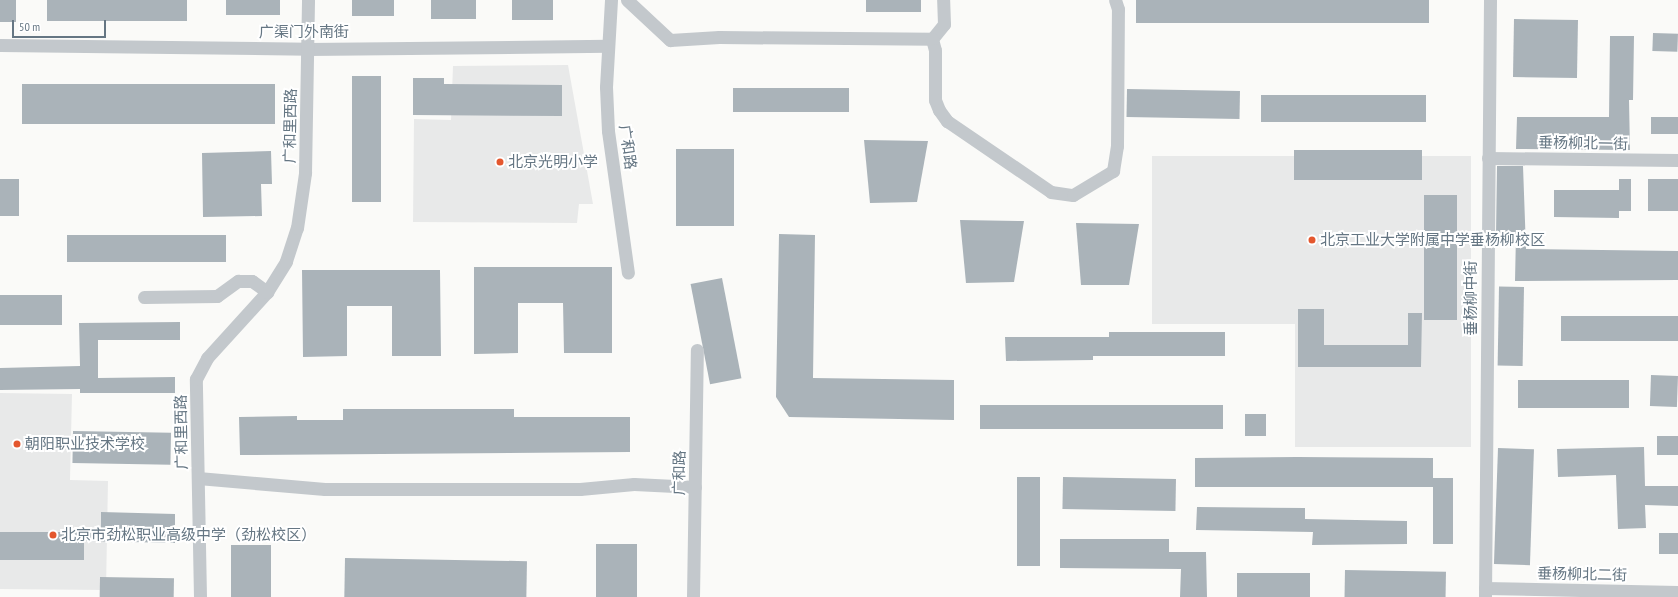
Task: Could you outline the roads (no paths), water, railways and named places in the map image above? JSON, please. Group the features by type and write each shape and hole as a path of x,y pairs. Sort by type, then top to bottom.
{"street":[{"name":"广和里西路","path":"200,597 196,379 207,358 267,292 286,260 302,205 308,49 308,0"},
{"name":"广和路","path":"611,0 608,46 608,131 628,273"},
{"path":"627,0 670,40 720,37 932,38 944,24 943,0"},
{"path":"932,38 935,50 935,100 939,110 947,121 1051,192 1073,195 1114,170 1117,146 1118,16 1115,0"},
{"name":"垂杨柳中街","path":"1485,593 1490,0"},
{"name":"广渠门外南街","path":"0,45 308,49 608,46"},
{"name":"垂杨柳北一街","path":"1488,158 1678,160"},
{"path":"144,297 217,296 238,281 252,281 267,292"},
{"name":"广和路","path":"693,597 697,350"},
{"path":"198,478 325,489 580,489 634,484 695,487"},
{"name":"垂杨柳北二街","path":"1485,593 1678,592"}],"place":[{"name":"北京光明小学","path":"500,162"},
{"name":"北京工业大学附属中学垂杨柳校区","path":"1312,240"},
{"name":"朝阳职业技术学校","path":"17,444"},
{"name":"北京市劲松职业高级中学（劲松校区）","path":"53,535"}]}
